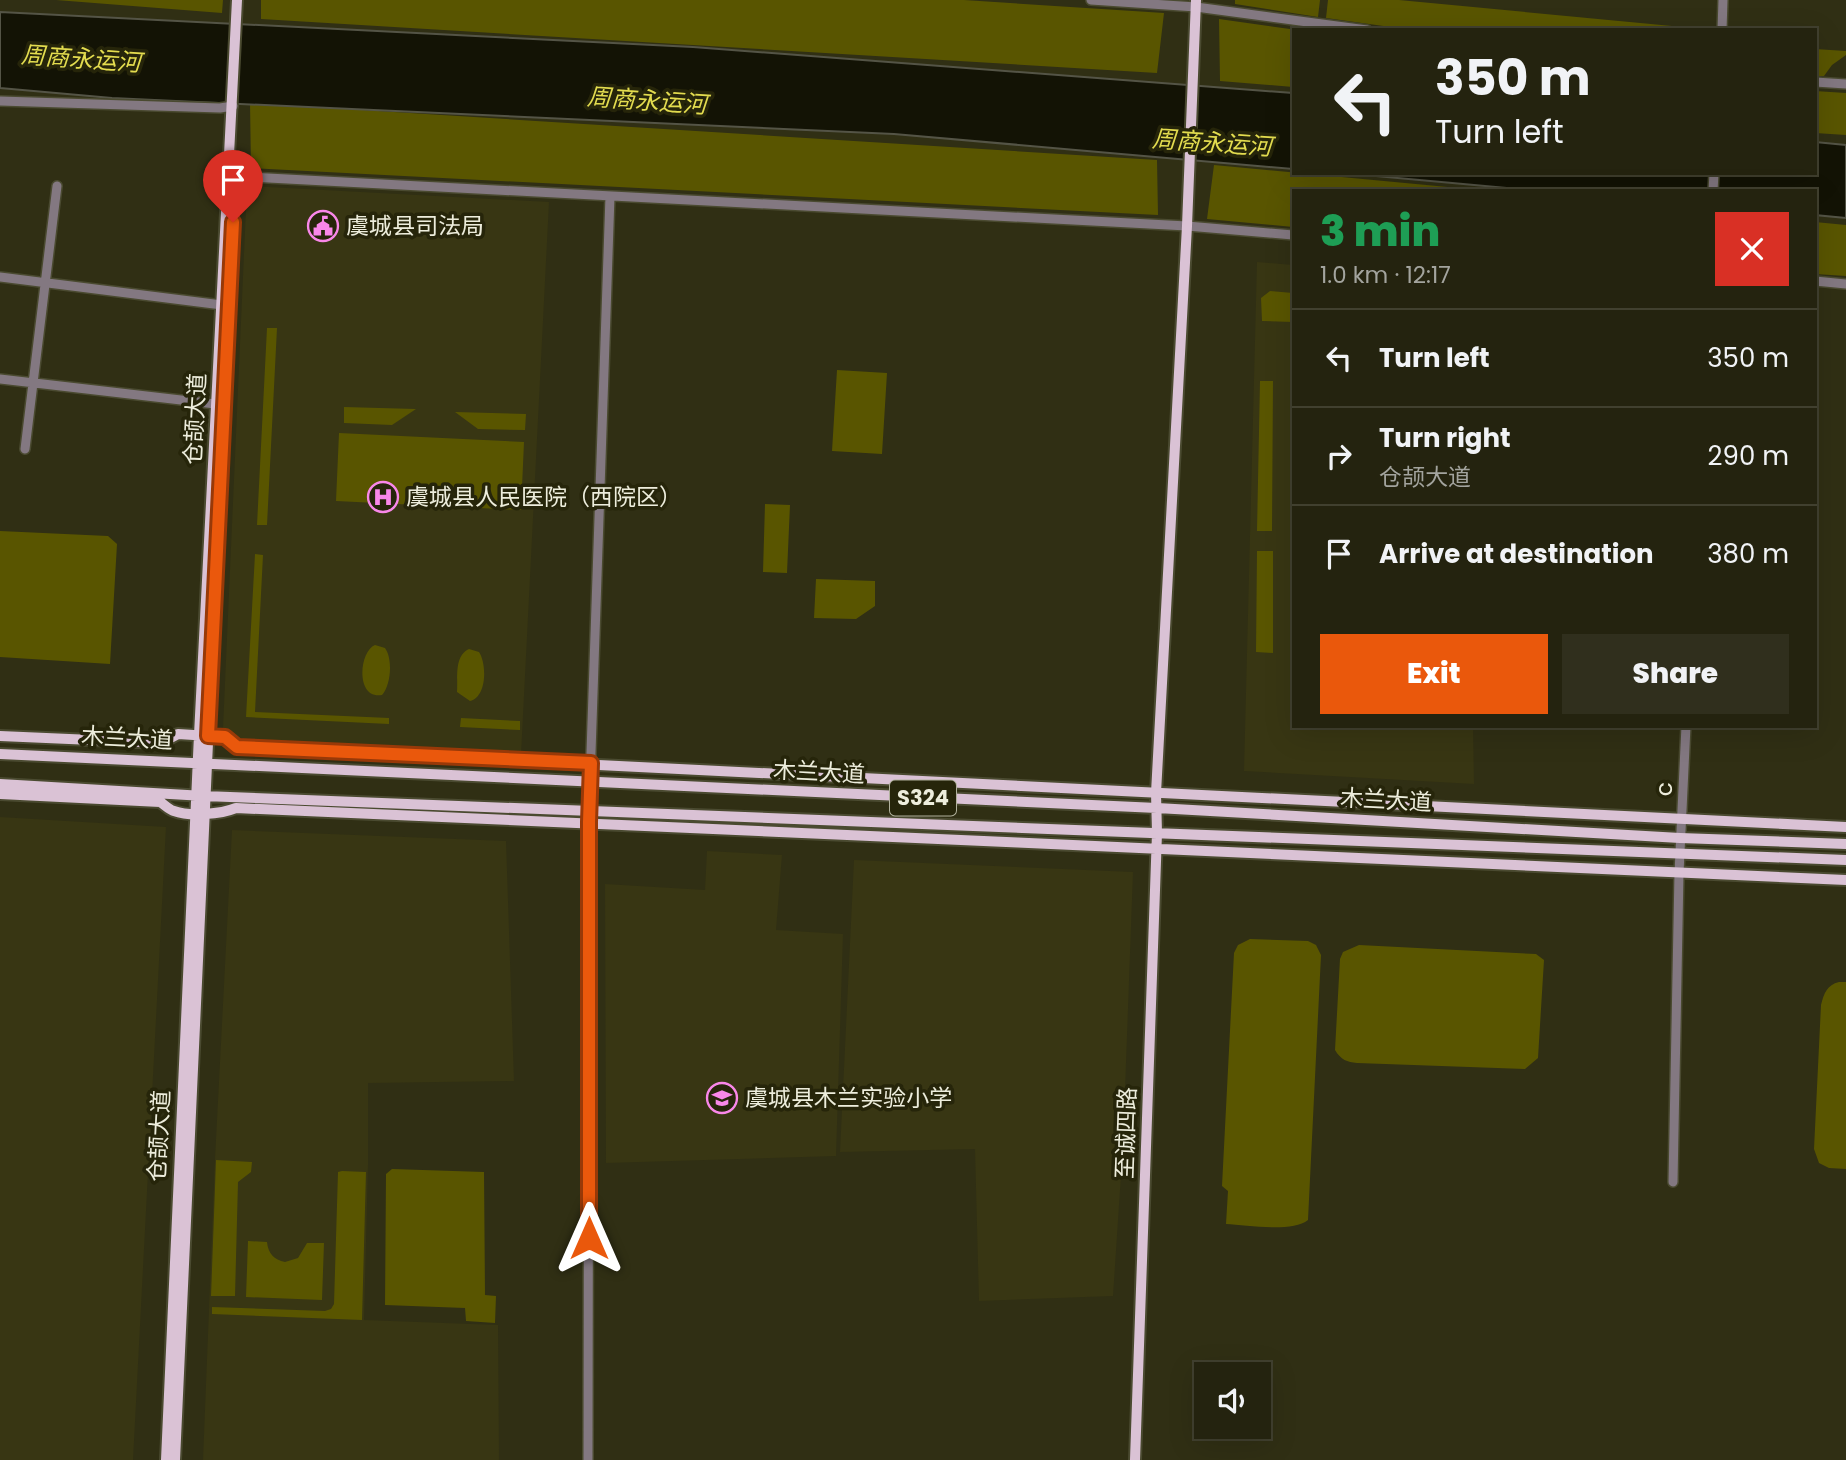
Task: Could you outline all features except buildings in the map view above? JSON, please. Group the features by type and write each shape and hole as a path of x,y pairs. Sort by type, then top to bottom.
{"main road":[{"path":"237,0 240,18"},
{"path":"240,18 244,0"},
{"name":"至诚四路","path":"1135,1460 1157,851 1156,793 1187,226 1196,4"},
{"name":"仓颉大道","path":"166,1460 240,18"},
{"name":"仓颉大道","path":"220,404 222,306 232,176"},
{"path":"0,736 161,743 178,734 225,737 237,747 1846,827"},
{"name":"木兰大道","path":"0,754 1157,808 1680,838 1846,844"},
{"name":"木兰大道","path":"0,784 589,817 1157,833 1846,860"},
{"path":"0,794 160,802 174,812 219,814 236,808 589,817 1157,851 1846,880"},
{"name":"仓颉大道","path":"175,1460 199,813"}],"street":[{"path":"1091,0 1196,4 1354,28"},
{"path":"1722,28 1723,0"},
{"path":"1817,82 1846,84"},
{"path":"0,101 220,108 236,106"},
{"path":"232,176 1187,226 1292,235"},
{"path":"25,449 57,186"},
{"path":"588,1460 589,817 610,196"},
{"path":"0,277 222,306"},
{"path":"1817,281 1846,284"},
{"path":"0,379 220,404"},
{"name":"c","path":"1673,1182 1678,873 1686,728"}],"shaded area":[{"path":"56,0 223,0 222,13"},
{"path":"261,0 964,0 1164,13 1157,73 261,19"},
{"path":"1235,0 1320,0 1318,17 1235,4"},
{"path":"1328,0 1399,0 1672,28 1398,28 1326,18"},
{"path":"1219,19 1292,29 1292,87 1220,81"},
{"path":"1817,49 1846,51 1846,55 1832,65 1824,76 1817,76"},
{"path":"1817,91 1846,93 1846,135 1817,133"},
{"path":"250,103 1157,160 1158,215 251,168"},
{"path":"1214,165 1292,172 1292,175 1320,175 1469,189 1292,189 1292,227 1207,219"},
{"name":"虞城县人民医院（西院区）","path":"247,186 549,202 521,755 237,742 223,728"},
{"path":"1817,222 1846,225 1846,276 1817,274"},
{"path":"1257,262 1292,265 1292,728 1473,728 1474,784 1244,771"},
{"path":"1270,291 1292,293 1292,322 1262,321 1261,298"},
{"path":"267,328 277,328 267,525 257,525"},
{"path":"837,370 887,373 882,454 832,451"},
{"path":"1260,381 1273,381 1272,531 1257,531"},
{"path":"344,407 416,409 392,425 344,423"},
{"path":"455,412 526,414 525,430 478,429"},
{"path":"339,433 524,442 521,510 336,501"},
{"path":"765,504 790,505 787,573 763,572"},
{"path":"0,531 108,536 117,544 110,664 0,657"},
{"path":"1257,551 1273,551 1273,653 1256,652"},
{"path":"255,554 263,555 255,712 389,718 389,724 246,717"},
{"path":"816,579 875,581 875,606 856,619 814,618"},
{"path":"375,645 385,648 390,665 389,679 382,695 373,695 367,690 362,674 366,656"},
{"path":"469,649 479,652 484,672 480,693 470,701 457,692 459,662 464,652"},
{"path":"461,718 520,721 520,730 460,727"},
{"path":"0,817 166,827 133,1460 0,1460"},
{"path":"232,830 506,841 514,1081 368,1083 364,1320 498,1325 499,1460 203,1460"},
{"path":"707,851 782,855 776,930 843,934 836,1156 606,1163 605,884 705,890"},
{"path":"854,860 1133,872 1123,1145 1113,1296 979,1301 975,1149 840,1152"},
{"path":"1250,939 1308,941 1316,945 1321,955 1308,1220 1291,1226 1226,1224 1228,1191 1222,1186 1234,953 1238,945"},
{"path":"1359,945 1536,954 1544,960 1538,1058 1525,1069 1357,1063 1344,1060 1335,1050 1340,959 1343,952"},
{"path":"1839,982 1846,982 1846,1169 1829,1168 1819,1163 1814,1149 1821,1005 1827,990"},
{"path":"216,1160 252,1162 251,1172 238,1182 235,1296 211,1296"},
{"path":"392,1169 484,1172 485,1295 496,1296 495,1323 466,1321 465,1308 385,1305 386,1174"},
{"path":"338,1172 366,1172 362,1320 212,1314 212,1307 325,1311 331,1309 334,1304"},
{"path":"248,1241 267,1242 272,1255 285,1262 298,1258 307,1243 324,1243 322,1300 246,1297"}],"water":[{"name":"周商永运河","path":"0,12 693,47 1292,93 1292,169 894,134 112,98 0,88"},
{"path":"1817,142 1846,145 1846,218 1817,215 1817,189 1519,189 1365,175 1817,175"}],"place":[{"name":"虞城县司法局","path":"323,226"},
{"name":"虞城县人民医院（西院区）","path":"383,497"},
{"name":"虞城县木兰实验小学","path":"722,1098"}],"route":[{"path":"233,222 208,736 225,737 237,747 591,763 589,1238"}]}
